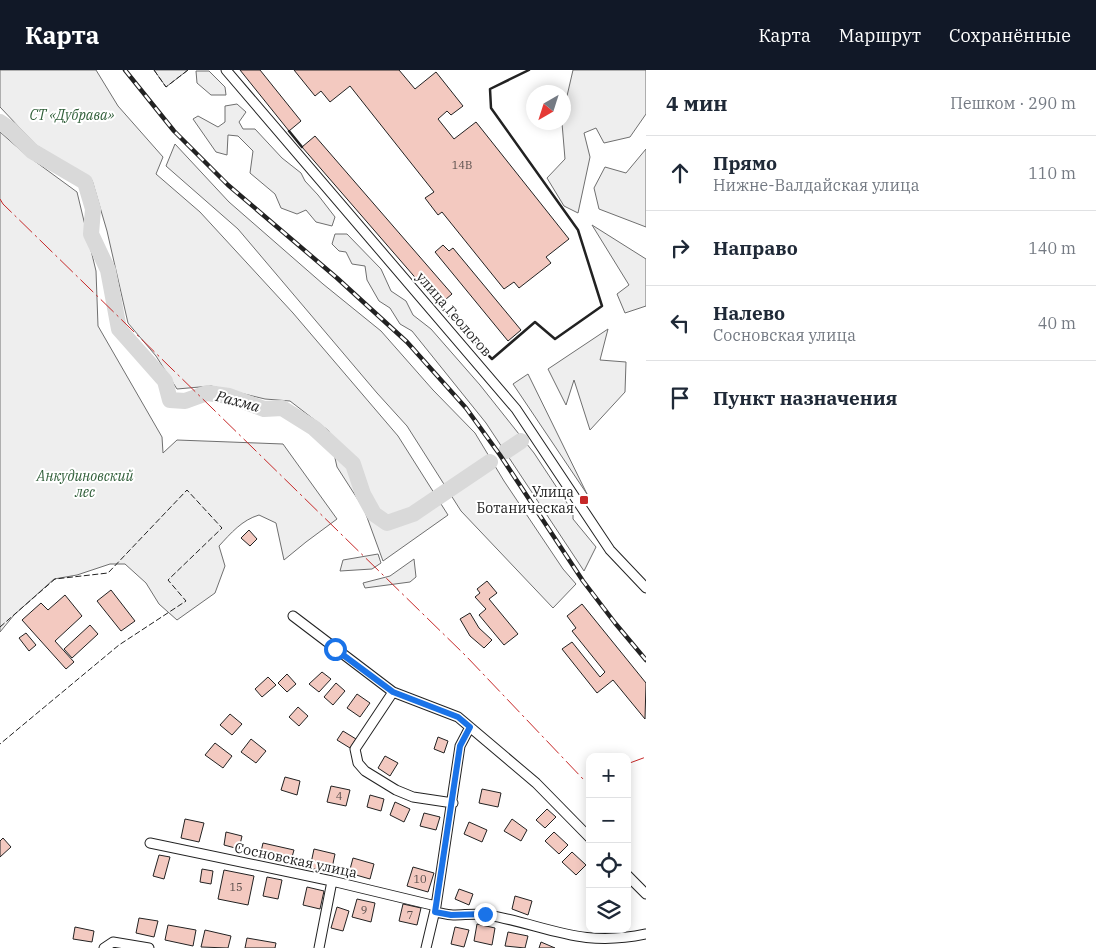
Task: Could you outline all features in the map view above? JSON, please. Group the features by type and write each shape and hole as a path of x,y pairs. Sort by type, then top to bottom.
{"street":[{"name":"улица Геологов","path":"226,70 516,409 610,550 646,588"},
{"path":"293,616 393,692 458,717 536,783 586,834"},
{"path":"393,692 355,749 358,763 365,771 396,790 412,797 453,803"},
{"path":"426,948 435,909 453,803 460,746 470,727"},
{"name":"Сосновская улица","path":"150,843 332,881 451,915 485,914 503,918 570,942 593,946 625,942 646,934"},
{"path":"631,879 646,894"},
{"path":"319,948 332,881"},
{"path":"104,947 113,942 149,948"}],"green space":[{"name":"СТ «Дубрава»","path":"0,70 96,70 118,106 163,157 156,174 200,212 293,313 398,436 448,515 383,561 364,509 337,467 329,431 290,401 265,399 211,386 177,389 156,356 128,323 107,231 92,180 36,145 0,107"},
{"path":"573,70 646,70 646,114 630,137 604,143 596,128 584,133 590,157 578,213 564,206 547,178 565,159 563,130 571,130 570,85"},
{"path":"196,71 209,71 225,87 226,95 211,95 197,83"},
{"path":"237,104 246,112 239,122 243,129 255,129 282,158 301,173 305,181 335,217 332,226 316,222 306,210 297,214 281,208 275,194 250,173 253,151 238,136 228,135 227,155 216,152 193,119 198,116 218,127 225,122 225,106"},
{"name":"Анкудиновский лес","path":"0,132 25,154 77,192 96,271 98,326 162,437 163,453 177,440 283,444 337,519 284,560 276,523 259,515 247,520 219,546 225,566 215,593 177,620 159,604 146,583 125,564 110,564 77,575 54,579 14,615 0,632"},
{"path":"175,144 229,202 323,284 381,331 433,390 475,433 504,481 563,569 576,584 553,608 461,511 407,426 238,229 166,166"},
{"path":"646,149 646,227 599,209 594,188 605,167 626,173"},
{"path":"592,225 646,259 646,306 625,313 617,294 629,285"},
{"path":"335,234 347,234 381,269 391,291 406,301 413,315 431,329 480,385 534,453 573,512 573,519 596,547 584,571 486,423 412,331 400,324 390,308 379,301 367,280 365,266 352,264 346,252 339,251 332,244"},
{"path":"608,329 600,360 626,362 625,392 590,430 574,380 566,405 548,369"},
{"path":"528,374 587,494 513,384"},
{"path":"378,554 381,563 372,569 340,571 343,560"},
{"path":"414,559 416,577 410,582 365,588 363,583 390,576"}],"shaded area":[{"path":"154,70 188,70 166,87"}],"building":[{"path":"240,70 260,70 301,121 289,131"},
{"path":"294,70 399,70 415,89 436,72 463,106 451,115 447,111 438,119 454,139 476,122 569,239 546,257 551,263 519,288 514,282 504,289 442,212 438,215 425,198 434,192 350,86 330,102 321,91 315,96"},
{"path":"315,136 452,294 439,305 302,147"},
{"path":"443,245 449,251 453,248 521,330 508,341 435,252"},
{"path":"249,530 257,539 250,546 241,538"},
{"path":"487,581 497,593 489,599 518,634 504,645 479,615 486,609 475,597 480,593 477,589"},
{"path":"111,590 135,621 121,631 97,601"},
{"path":"65,595 82,616 55,641 74,662 66,669 22,620 41,603 48,610"},
{"path":"582,604 646,683 645,719 613,680 597,693 562,649 572,642 600,677 605,672 572,631 576,628 567,616"},
{"path":"470,613 479,628 492,640 484,648 470,636 460,619"},
{"path":"90,625 98,634 72,658 64,649"},
{"path":"26,633 36,645 29,651 19,638"},
{"path":"322,672 331,679 319,692 309,684"},
{"path":"287,674 296,684 287,692 278,683"},
{"path":"268,677 276,685 262,697 255,689"},
{"path":"336,683 345,691 333,705 324,697"},
{"path":"357,694 370,703 360,717 347,708"},
{"path":"298,707 308,716 299,726 289,717"},
{"path":"230,714 242,724 232,735 220,725"},
{"path":"343,731 356,739 350,748 337,740"},
{"path":"438,737 448,741 444,753 434,749"},
{"path":"251,739 266,751 256,763 241,752"},
{"path":"215,743 232,756 223,768 205,755"},
{"path":"385,756 398,763 390,776 378,768"},
{"path":"285,777 300,781 297,795 281,790"},
{"path":"331,786 350,790 346,806 327,802"},
{"path":"482,789 501,793 498,807 479,803"},
{"path":"370,795 384,799 381,811 367,807"},
{"path":"395,802 410,809 404,822 390,815"},
{"path":"547,809 556,817 545,828 536,820"},
{"path":"424,813 440,817 436,830 420,826"},
{"path":"185,819 204,823 199,842 181,838"},
{"path":"512,819 527,830 521,841 504,831"},
{"path":"469,822 487,830 482,842 464,834"},
{"path":"226,832 242,836 239,849 224,845"},
{"path":"554,832 568,845 559,854 545,841"},
{"path":"3,838 11,847 0,857 0,841"},
{"path":"263,843 294,850 290,864 260,856"},
{"path":"314,849 335,854 331,873 310,868"},
{"path":"572,852 586,865 576,875 562,862"},
{"path":"159,855 170,857 164,879 153,876"},
{"path":"353,858 374,864 370,879 349,873"},
{"path":"413,867 434,873 428,892 407,886"},
{"path":"202,869 213,871 211,884 200,882"},
{"path":"224,870 254,876 248,905 218,899"},
{"path":"267,877 282,880 278,899 263,896"},
{"path":"307,887 324,891 320,909 303,905"},
{"path":"459,889 473,894 469,905 455,899"},
{"path":"515,896 532,901 528,915 512,909"},
{"path":"357,899 375,903 371,922 352,917"},
{"path":"403,904 421,908 417,925 399,921"},
{"path":"337,907 349,911 343,931 331,928"},
{"path":"139,918 158,921 154,937 136,933"},
{"path":"477,924 495,928 492,945 474,941"},
{"path":"168,925 196,930 193,946 165,940"},
{"path":"75,927 94,931 92,942 73,939"},
{"path":"455,927 469,930 464,947 451,944"},
{"path":"205,930 231,936 228,948 201,947"},
{"path":"508,932 528,936 525,948 505,946"},
{"path":"247,938 276,943 275,948 245,948"},
{"path":"541,942 555,948 539,948"}],"waterway":[{"name":"Рахма","path":"0,122 10,129 32,151 85,182 93,209 91,234 108,270 119,329 165,381 170,400 185,401 207,393 229,396 264,409 282,408 314,428 353,464 363,494 374,514 387,523 413,514 490,462"},
{"name":"Рахма","path":"506,451 521,441"}],"railway":[{"path":"125,70 174,131 228,185 337,278 407,342 466,408 500,455 583,581 646,660"}],"fence":[{"path":"154,70 166,87 188,70"},
{"path":"0,627 55,579 108,573 187,490 222,528 168,580 186,601 119,645 0,744"}],"wall":[{"path":"439,305 492,359 535,322 555,339 602,306 578,230 491,108 490,89 529,70"},
{"path":"289,131 302,147"}],"power":[{"path":"0,199 466,656 584,780 586,779"},
{"path":"631,763 646,757"}],"place":[{"name":"Улица Ботаническая","path":"584,500"}],"route":[{"path":"335,649 393,692 458,717 470,727 460,746 453,803 435,912 451,915 485,914"}]}
